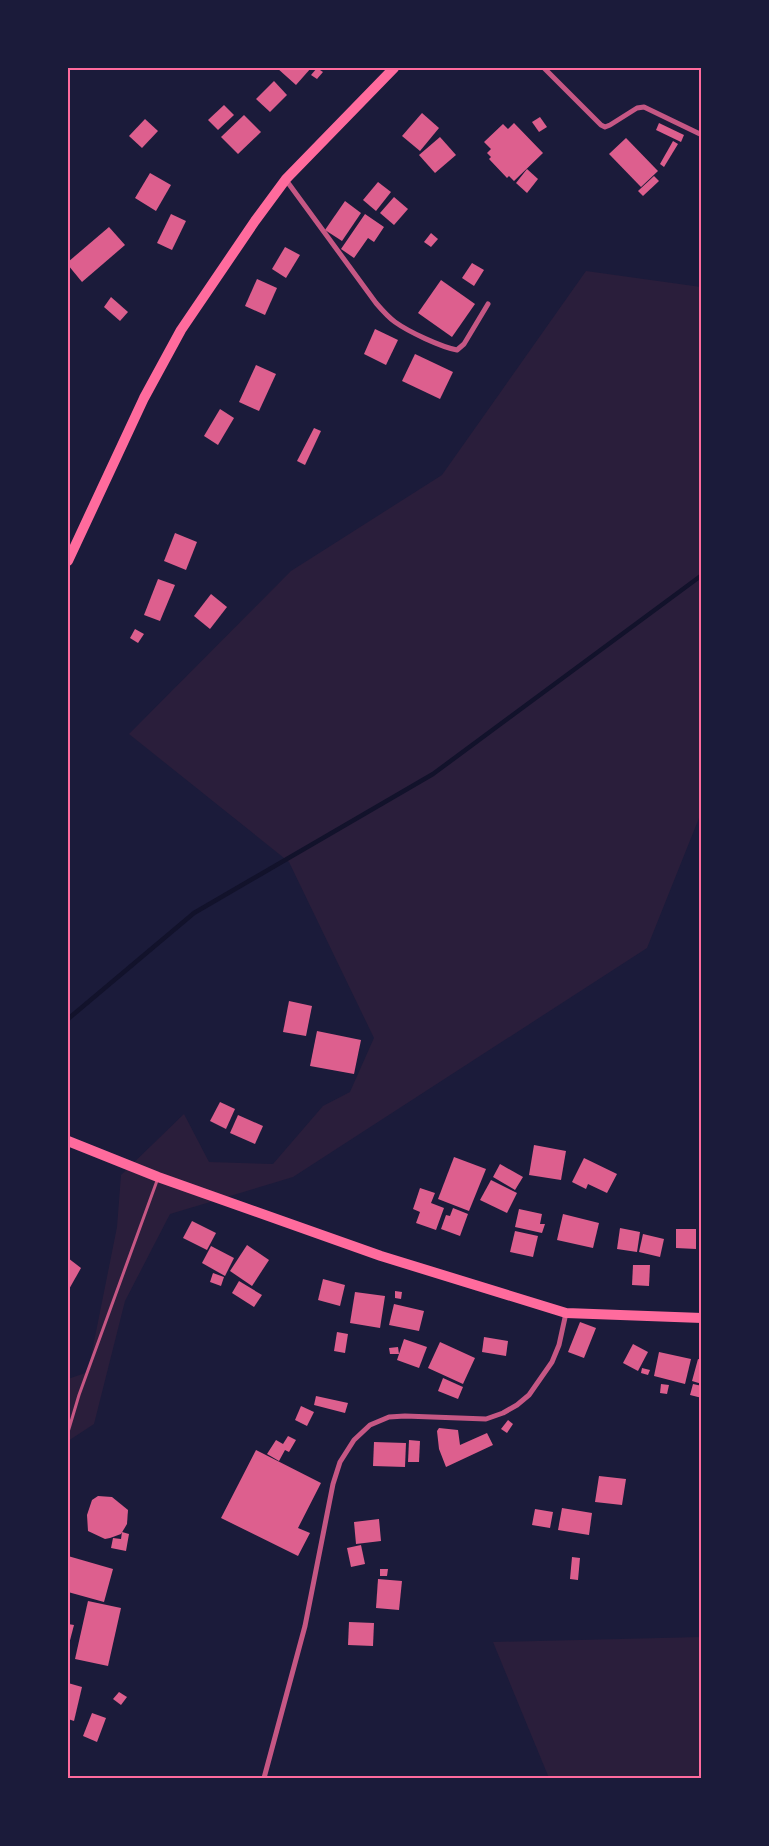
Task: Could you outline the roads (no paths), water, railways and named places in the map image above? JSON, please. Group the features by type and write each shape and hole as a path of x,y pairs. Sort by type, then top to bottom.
{"main road":[{"path":"68,561 144,398 181,330 286,179 394,68"},
{"path":"68,1141 158,1177 381,1256 566,1313 702,1318"}],"street":[{"path":"544,68 605,127 610,126 637,108 644,107 702,135"},
{"path":"286,179 376,303 396,323 447,348 457,350 464,344 488,304"},
{"path":"264,1778 305,1626 333,1484 340,1462 354,1440 370,1426 389,1416 486,1419 503,1413 529,1395 552,1362 559,1345 566,1313"}],"lane":[{"path":"68,1432 79,1395 158,1177"}],"waterway":[{"path":"68,1019 194,913 433,774 702,575"}]}
